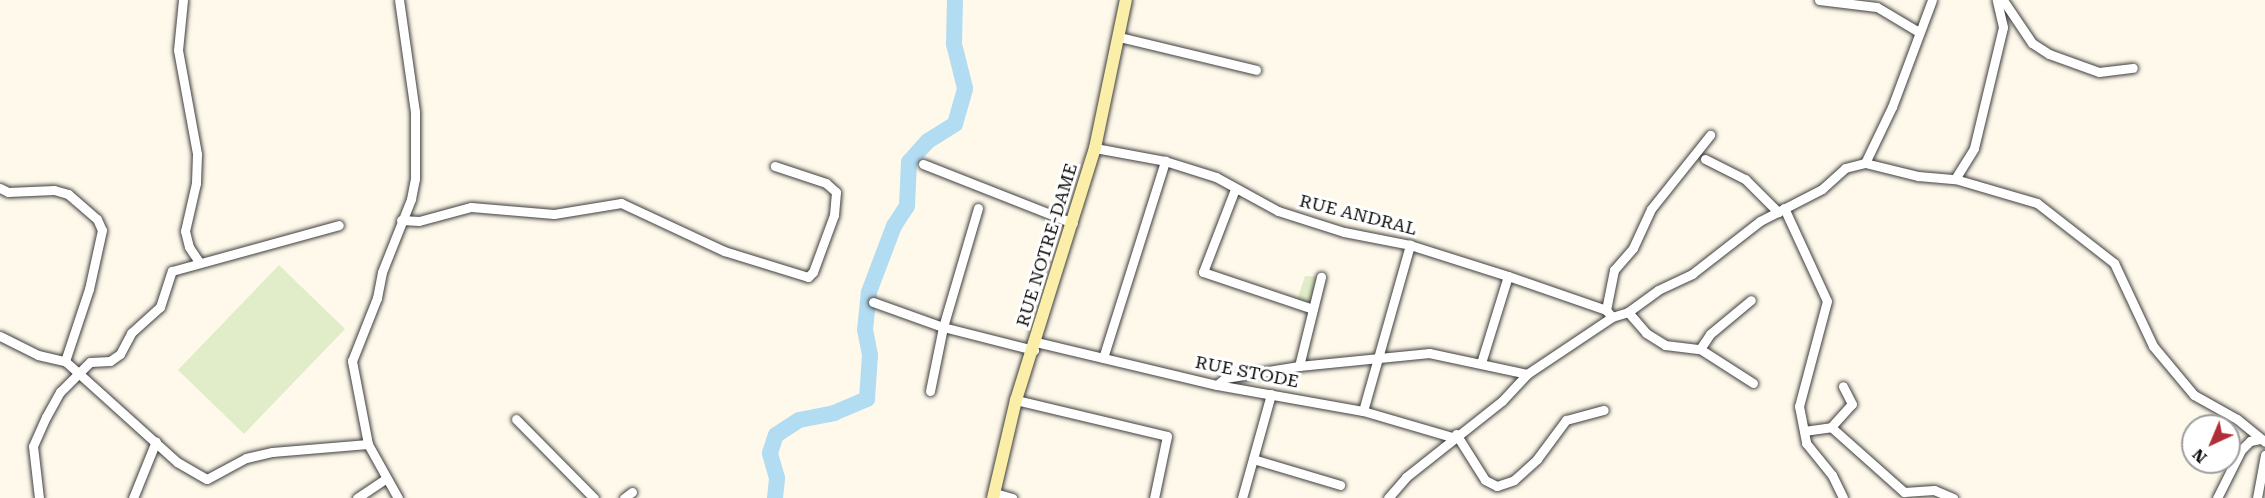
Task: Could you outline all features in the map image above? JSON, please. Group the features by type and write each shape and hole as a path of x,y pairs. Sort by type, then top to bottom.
{"street":[{"path":"183,0 178,50 197,154 196,183 185,231 189,247 199,262"},
{"path":"398,498 384,480 368,444 352,361 377,298 382,272 411,199 418,149 410,60 399,0"},
{"name":"RUE NOTRE-DAME","path":"994,495 1016,400 1035,346 1095,148 1126,0"},
{"path":"1819,0 1877,7 1919,32"},
{"path":"1865,163 1892,107 1932,0"},
{"path":"1955,179 1974,148 2003,27 1997,0"},
{"path":"2003,0 2032,43 2049,54 2099,72 2133,68"},
{"path":"1119,37 1256,70"},
{"path":"1609,313 1614,270 1633,248 1652,209 1710,135"},
{"name":"RUE ANDRAL","path":"1095,148 1165,161 1216,177 1278,211 1344,232 1410,245 1508,276 1609,313"},
{"path":"1705,159 1745,179 1781,210 1827,301 1799,406 1806,443 1832,475 1843,498"},
{"path":"1103,358 1165,161"},
{"path":"1388,498 1454,435 1502,401 1527,374 1609,313 1628,312 1658,290 1692,274 1781,210 1822,189 1845,168 1865,163 1918,176 1955,179 2037,203 2114,263 2153,346 2194,395 2237,419 2260,439 2265,454 2258,498"},
{"path":"923,164 1072,223"},
{"path":"401,220 419,221 471,207 554,214 621,203 724,251 808,277 813,272 834,215 836,192 826,183 775,165"},
{"path":"0,188 8,192 54,190 68,194 97,219 102,230 89,289 65,361"},
{"path":"1235,189 1203,272 1313,309"},
{"path":"930,391 944,327 978,208"},
{"path":"39,498 34,453 37,434 60,393 90,362 115,360 131,333 160,307 172,271 339,225"},
{"path":"1363,411 1410,245"},
{"path":"1480,363 1508,276"},
{"path":"1299,366 1321,278"},
{"path":"1700,349 1710,334 1751,300"},
{"name":"RUE STODE","path":"873,302 944,327 1103,358 1217,385 1363,411 1454,435"},
{"path":"1628,312 1646,333 1665,345 1700,349 1753,383"},
{"path":"0,336 38,355 65,361 80,372 177,462 207,479 246,458 272,452 368,444"},
{"path":"1217,385 1225,378 1299,366 1429,353 1527,374"},
{"path":"1804,431 1831,427 1852,404 1843,386"},
{"path":"1242,498 1271,394"},
{"path":"1016,400 1169,437 1154,498"},
{"path":"1454,435 1485,480 1497,486 1514,480 1537,459 1566,420 1604,410"},
{"path":"516,419 594,498"},
{"path":"1831,427 1904,492 1934,490 1953,498"},
{"path":"2260,439 2265,428"},
{"path":"2217,498 2241,450 2250,441 2260,439"},
{"path":"133,498 156,441"},
{"path":"1253,459 1340,485"},
{"path":"357,498 384,480"},
{"path":"624,498 632,492"},
{"path":"994,495 1012,498"}],"green space":[{"path":"279,265 345,329 244,434 178,370"},
{"path":"1305,276 1321,277 1313,309 1296,303"}],"waterway":[{"path":"775,498 777,478 770,453 776,435 799,420 834,413 867,399 870,355 865,330 869,292 894,226 907,206 909,162 928,141 955,124 965,88 954,44 955,0"}]}
